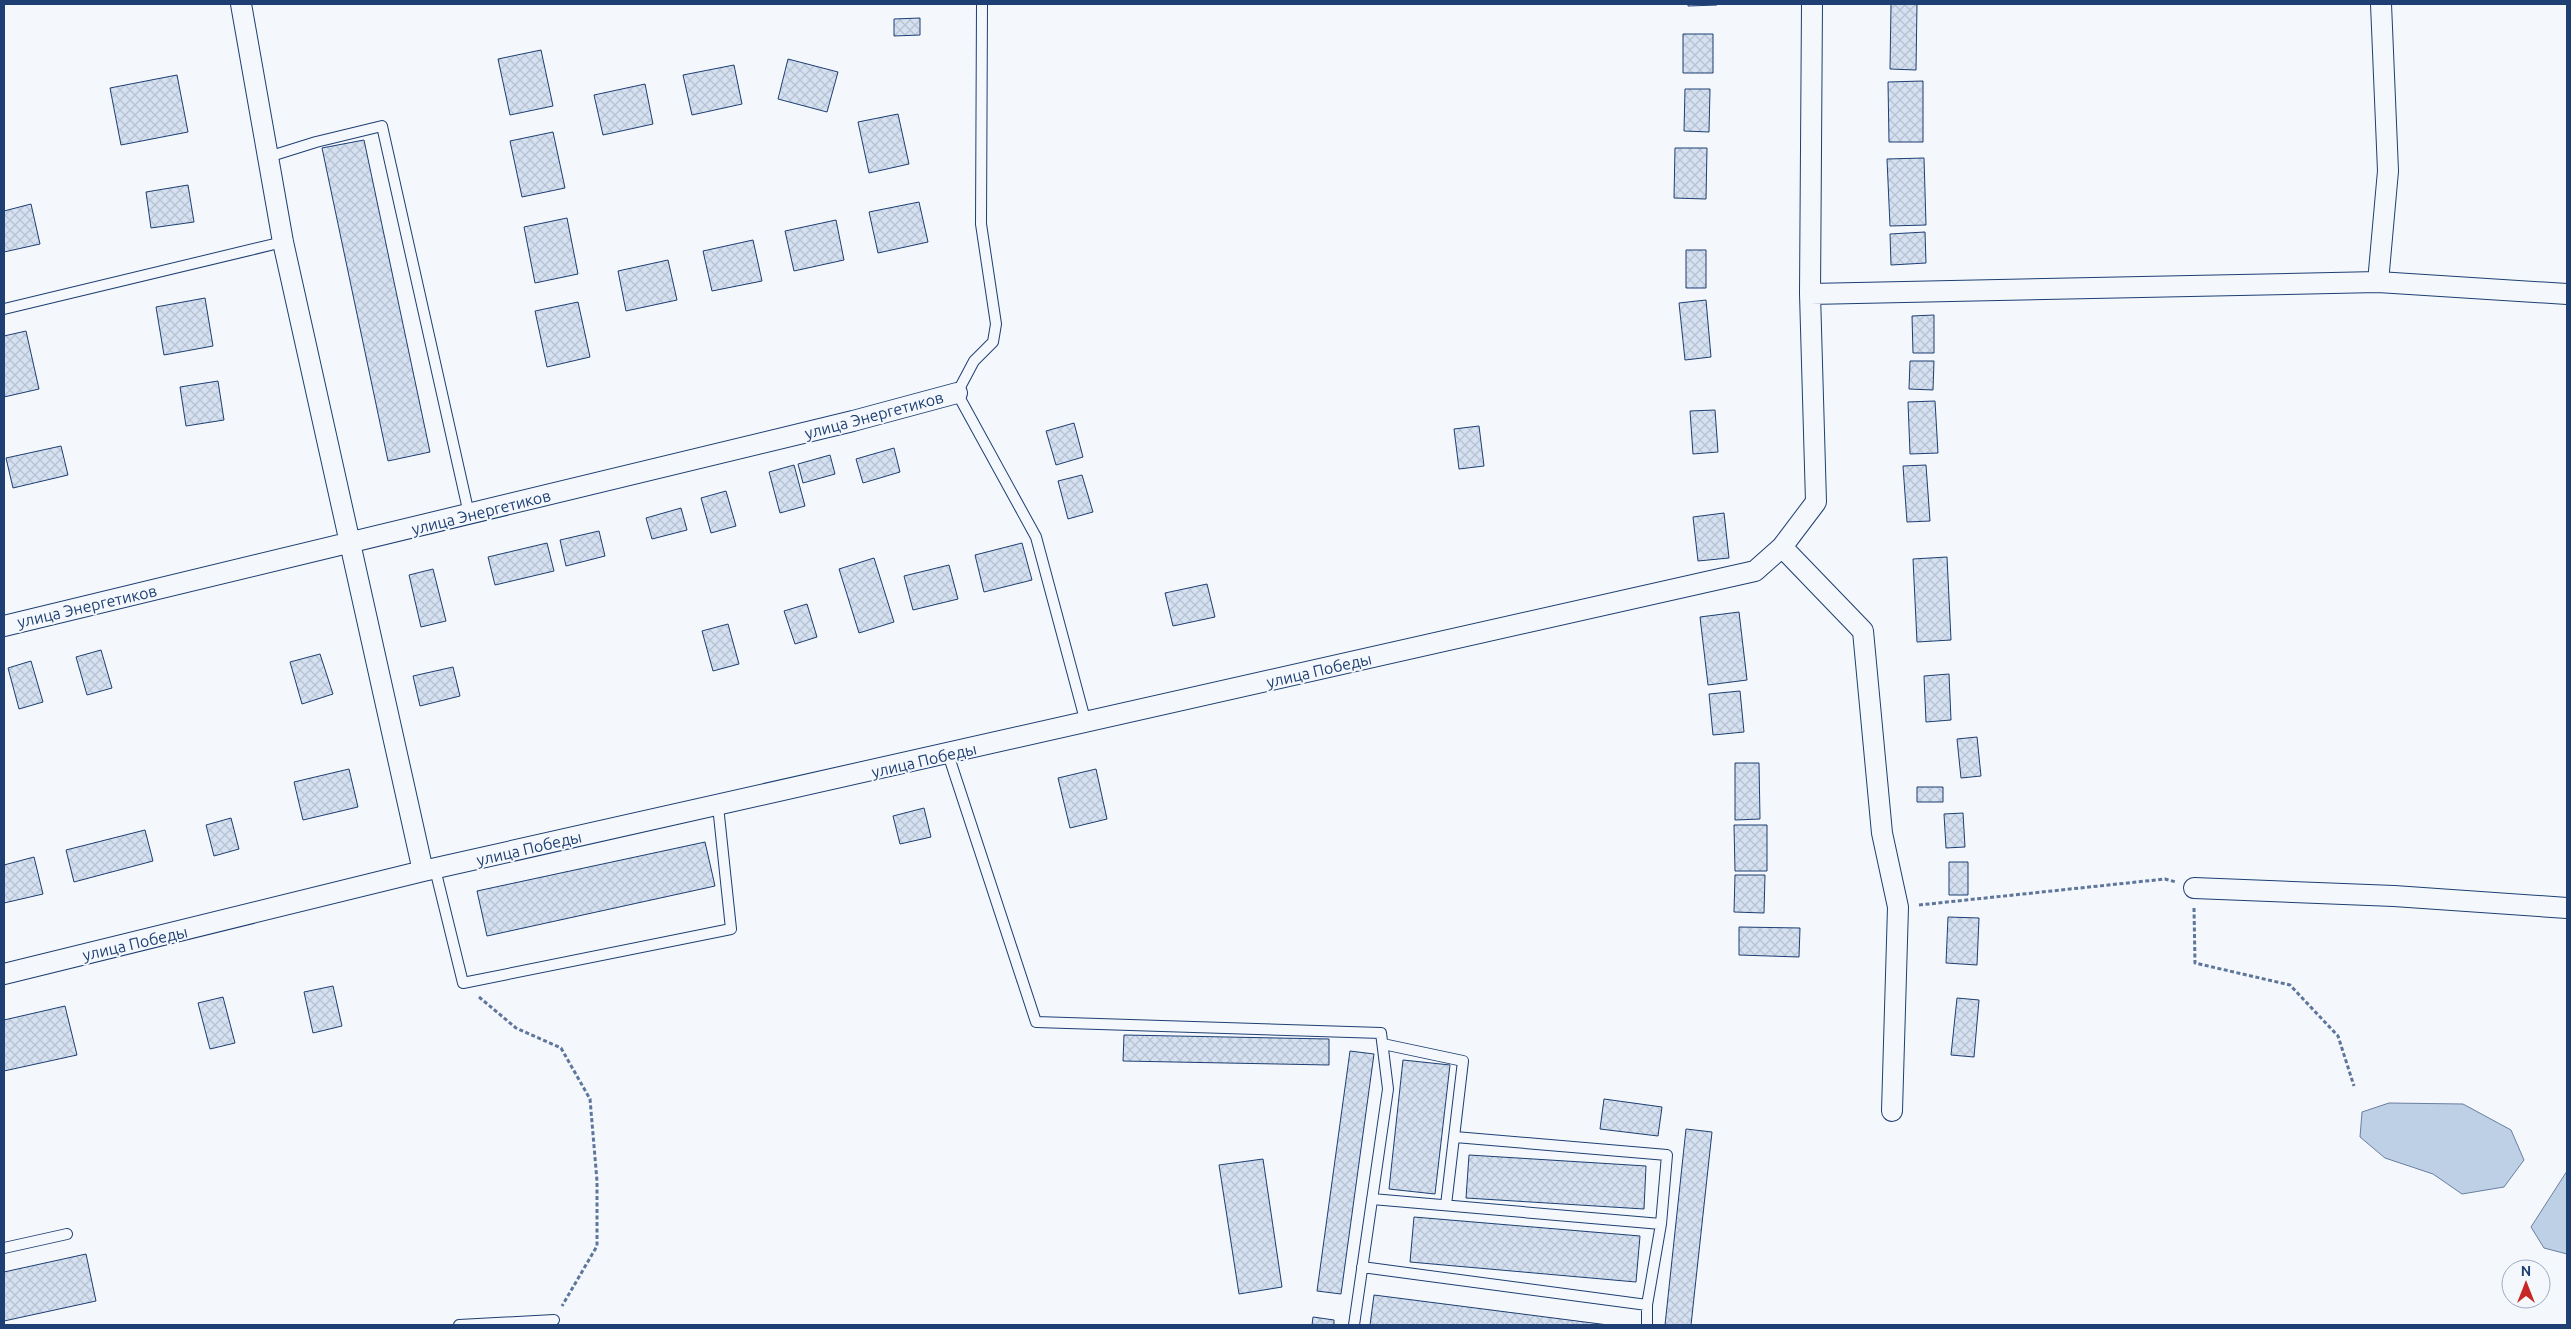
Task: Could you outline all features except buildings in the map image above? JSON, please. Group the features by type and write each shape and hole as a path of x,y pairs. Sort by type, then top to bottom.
{"street":[{"path":"241,4 283,242 351,543 429,870"},
{"path":"1812,4 1810,294 2378,282 2567,294"},
{"path":"2378,282 2388,171 2381,4"},
{"name":"улица Победы","path":"4,974 429,870 1755,571 1782,547 1816,502 1810,294"},
{"name":"улица Энергетиков","path":"4,626 853,422 957,393"},
{"path":"1782,547 1863,631 1882,833 1898,907 1892,1111"},
{"path":"2194,888 2394,896 2567,908"}],"lane":[{"path":"982,4 981,224 996,324 993,342 974,361 957,393 1036,537 1086,723"},
{"path":"268,157 316,142 382,126 469,514"},
{"path":"4,309 283,242"},
{"path":"948,754 1036,1022 1381,1033 1388,1089 1354,1325"},
{"path":"429,870 463,983 731,930 718,806"},
{"path":"1383,1044 1463,1061 1446,1206"},
{"path":"1455,1137 1667,1155 1661,1224 1647,1305 1647,1325"},
{"path":"1372,1199 1661,1224"},
{"path":"4,1248 67,1234"},
{"path":"1362,1267 1647,1305"},
{"path":"459,1325 554,1320"}],"path":[{"path":"1898,907 2166,879 2194,888 2195,963 2290,985 2338,1036 2354,1086"},
{"path":"463,983 516,1028 561,1048 590,1099 597,1181 597,1246 554,1320"}],"water":[{"path":"2389,1103 2463,1104 2511,1130 2524,1160 2504,1187 2462,1194 2433,1174 2385,1158 2360,1137 2362,1112"},
{"path":"2567,1171 2567,1254 2544,1248 2531,1227"}]}
